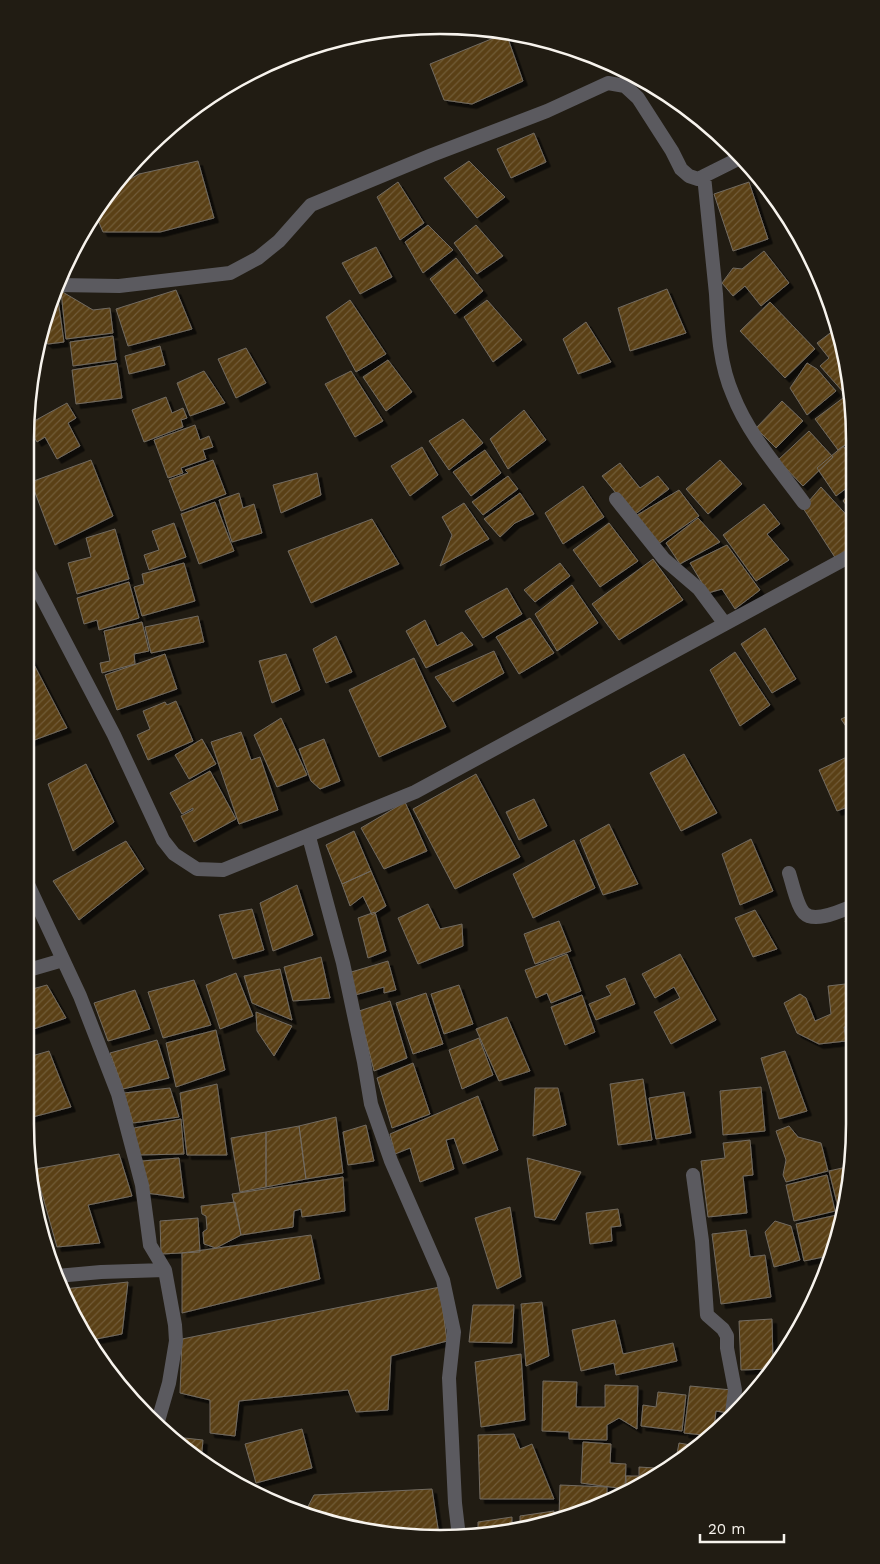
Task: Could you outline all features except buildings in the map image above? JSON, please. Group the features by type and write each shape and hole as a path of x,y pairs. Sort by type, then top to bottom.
{"street":[{"path":"65,285 119,286 230,273 258,258 279,241 311,204 547,111 608,83 625,86 638,98 672,151 681,169 689,176 698,179 734,161"},
{"path":"704,176 717,322 725,374 733,396 747,424 804,503"},
{"path":"616,499 664,559 699,589 725,624"},
{"path":"34,582 114,735 163,840 174,854 197,869 223,870 309,837 415,792 846,558"},
{"path":"309,837 343,963 371,1104 394,1169 443,1280 454,1332 449,1378 455,1503 458,1529"},
{"path":"789,872 804,913 809,916 828,915 846,909"},
{"path":"34,897 80,996 118,1094 142,1185 150,1245 165,1270 176,1341 169,1382 159,1417"},
{"path":"34,968 63,960"},
{"path":"694,1175 702,1241 707,1315 724,1329 727,1336 727,1348 735,1390 733,1405"},
{"path":"64,1275 165,1270"}]}
